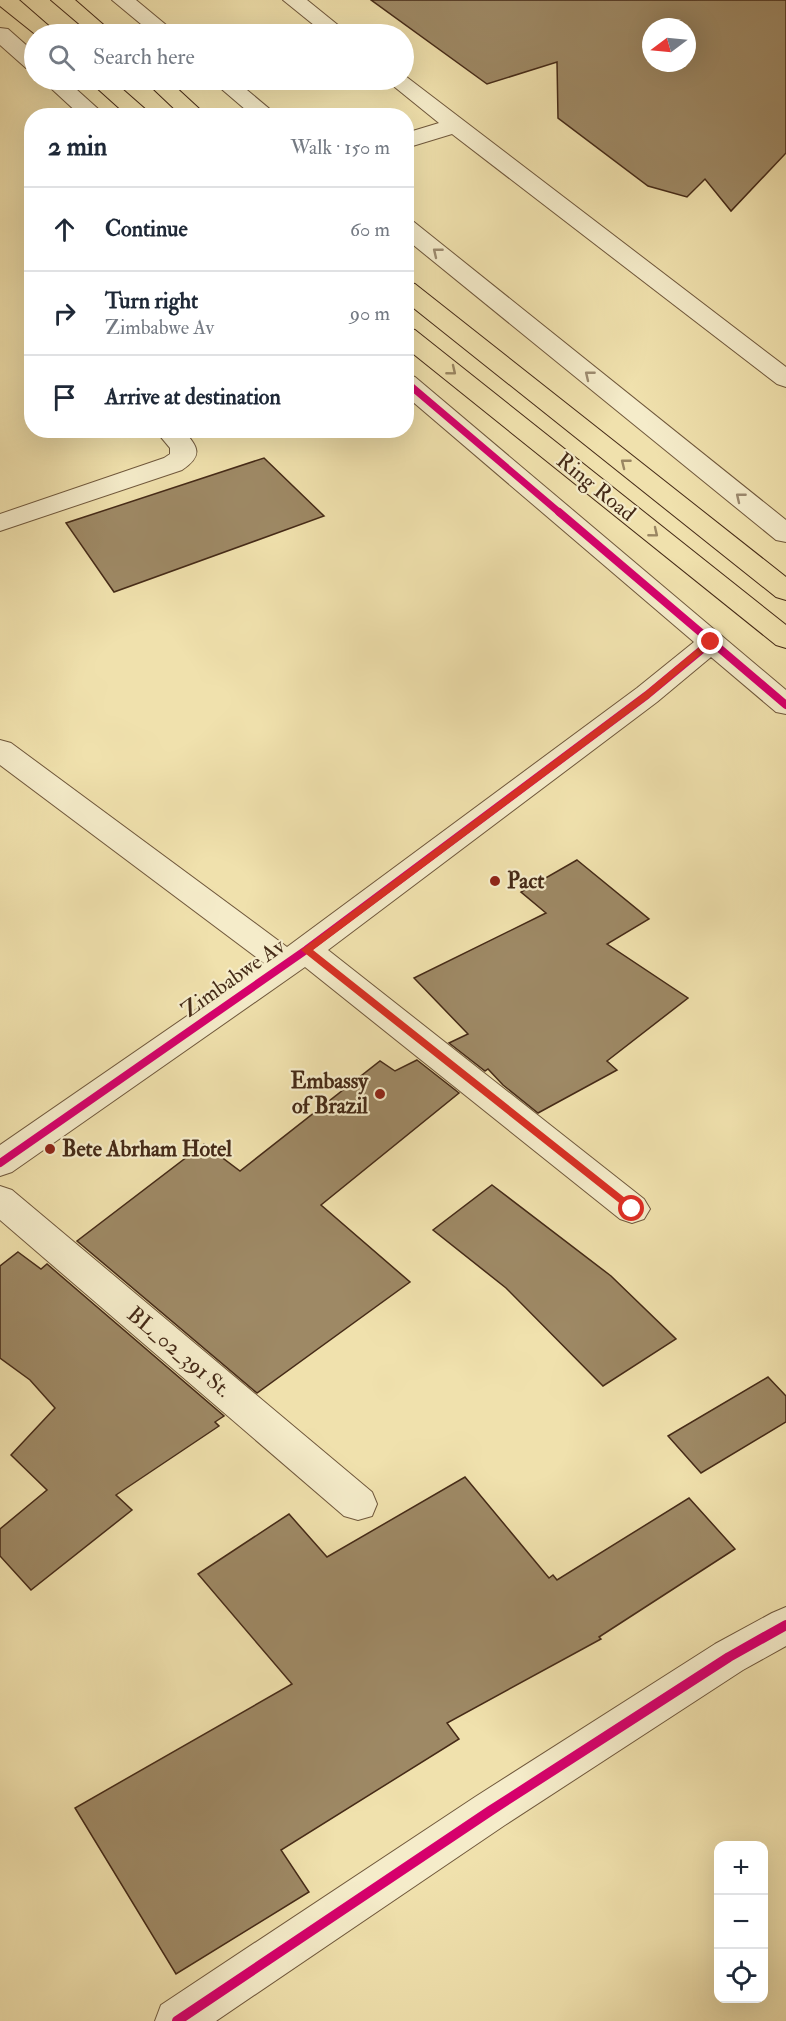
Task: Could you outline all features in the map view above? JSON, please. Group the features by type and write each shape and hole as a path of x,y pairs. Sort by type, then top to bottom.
{"highway":[{"path":"6,0 34,24"},
{"path":"63,0 91,24"},
{"path":"111,90 132,108"},
{"path":"166,90 187,108"},
{"name":"Ring Road","path":"414,295 786,591"},
{"name":"Ring Road","path":"414,341 786,639"}],"street":[{"path":"123,0 153,24"},
{"path":"294,0 325,24"},
{"path":"0,34 24,54"},
{"path":"65,90 86,108"},
{"path":"234,90 257,108"},
{"path":"410,90 786,380"},
{"path":"414,138 456,125"},
{"path":"414,234 786,534"},
{"path":"414,389 786,705"},
{"path":"0,523 173,464 183,458 183,447 175,438"},
{"name":"Zimbabwe Av","path":"0,1163 297,957 647,695 711,642"},
{"path":"4,756 297,957 632,1209"},
{"name":"BL_02_391 St.","path":"0,1200 358,1504"},
{"path":"177,2021 490,1811 729,1657 786,1625"}],"building":[{"path":"371,0 786,0 786,153 731,211 705,179 687,197 648,186 558,118 557,62 487,84 414,31 414,24 404,24"},
{"path":"264,458 324,516 114,592 66,523"},
{"path":"577,860 649,919 607,944 688,998 607,1061 617,1070 538,1113 503,1085 488,1069 485,1071 449,1043 468,1034 414,978 546,913 521,892"},
{"path":"417,1060 459,1093 321,1205 410,1282 257,1393 77,1241 204,1144 240,1171 380,1061 395,1071"},
{"path":"492,1185 611,1276 676,1339 603,1386 506,1288 433,1230"},
{"path":"18,1252 41,1269 47,1264 224,1416 215,1422 219,1426 116,1495 132,1510 31,1590 0,1556 0,1529 47,1490 11,1455 55,1408 30,1380 0,1358 0,1266"},
{"path":"768,1377 786,1396 786,1422 701,1473 668,1436"},
{"path":"465,1477 549,1578 553,1575 557,1580 689,1498 735,1549 599,1637 601,1639 447,1723 459,1739 281,1850 309,1892 176,1974 75,1808 292,1684 198,1574 289,1514 327,1557"}],"cycle path":[{"path":"414,389 786,705"},
{"path":"0,1163 306,950 647,695 711,642"},
{"path":"177,2021 490,1811 729,1657 786,1625"}],"place":[{"name":"Pact","path":"495,881"},
{"name":"Embassy of Brazil","path":"380,1094"},
{"name":"Bete Abrham Hotel","path":"50,1149"}],"route":[{"path":"632,1209 306,950 647,695 711,642"}]}
